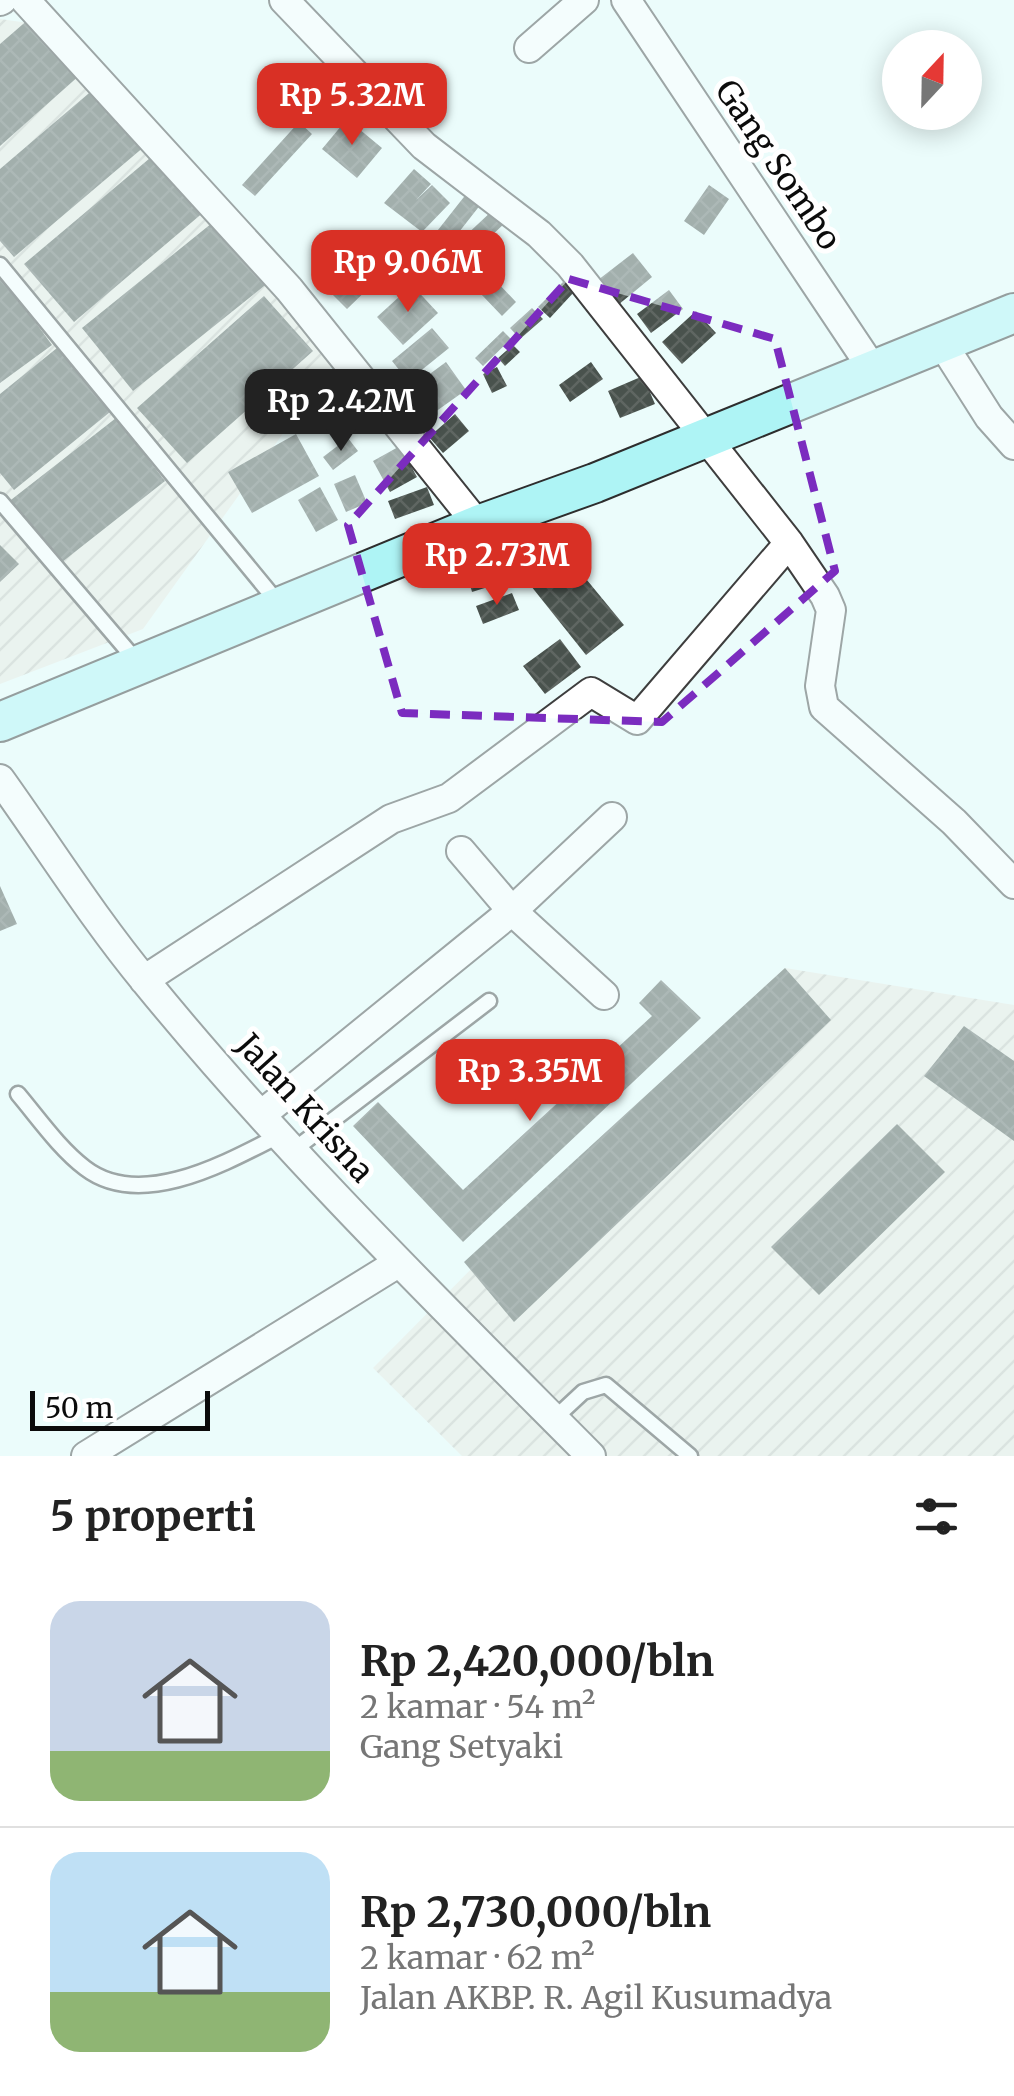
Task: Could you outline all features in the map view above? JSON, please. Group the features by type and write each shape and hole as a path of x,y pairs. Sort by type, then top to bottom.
{"main road":[{"path":"0,722 478,525 1014,314"}],"street":[{"path":"25,0 301,304 478,525"},
{"path":"284,0 424,146 550,244 789,542 831,610 820,686 824,707 954,822 1014,884"},
{"path":"528,48 584,0"},
{"name":"Gang Sombo","path":"626,0 872,368"},
{"path":"942,343 990,417 1014,446"},
{"path":"144,980 391,819 449,798 591,692 637,720 789,542"},
{"name":"Jalan Krisna","path":"0,779 144,980 398,1264 591,1456"},
{"path":"279,1133 612,817"},
{"path":"461,851 512,911 604,996"},
{"path":"86,1456 398,1264"}],"lane":[{"path":"0,265 280,606"},
{"path":"0,501 140,665"},
{"path":"18,1094 87,1170 108,1180 172,1180 279,1133 489,1001"},
{"path":"554,1419 583,1392 606,1385 690,1456"}],"highlighted area":[{"path":"569,279 775,339 835,571 662,722 402,713 348,525"}],"shaded area":[{"path":"0,19 71,29 335,361 143,629 0,684"},
{"path":"785,968 1014,1005 1014,1456 462,1456 373,1368 616,1123"}],"building":[{"path":"30,18 81,74 0,146 0,44"},
{"path":"95,88 145,146 14,257 0,241 0,169"},
{"path":"347,119 382,148 357,178 322,149"},
{"path":"299,122 312,134 255,196 242,185"},
{"path":"156,153 205,211 74,322 24,264"},
{"path":"414,169 431,184 416,200 432,185 450,203 422,232 384,203"},
{"path":"709,185 729,199 704,235 684,221"},
{"path":"467,193 481,204 441,255 427,244"},
{"path":"493,210 505,223 475,251 463,238"},
{"path":"217,219 269,282 133,391 82,328"},
{"path":"380,234 403,259 391,270 368,244"},
{"path":"341,242 352,251 331,279 319,270"},
{"path":"633,253 652,277 618,305 598,280"},
{"path":"485,255 498,269 470,294 458,280"},
{"path":"357,262 376,281 347,309 328,290"},
{"path":"0,274 52,345 0,383"},
{"path":"496,281 516,302 502,316 481,294"},
{"path":"563,282 574,292 550,318 538,307"},
{"path":"412,285 438,313 403,345 377,317"},
{"path":"669,290 683,309 651,333 637,314"},
{"path":"264,296 313,351 187,463 137,408"},
{"path":"532,308 543,319 520,339 510,328"},
{"path":"696,311 716,333 682,364 662,342"},
{"path":"432,328 449,348 408,381 392,361"},
{"path":"503,331 511,339 483,366 475,358"},
{"path":"513,345 520,352 505,366 498,358"},
{"path":"57,348 110,412 14,490 0,473 0,394"},
{"path":"446,362 466,390 428,417 408,390"},
{"path":"591,362 603,379 570,402 559,385"},
{"path":"497,367 507,386 492,393 483,374"},
{"path":"643,376 655,404 620,418 608,391"},
{"path":"343,390 362,412 334,434 316,411"},
{"path":"455,414 469,431 443,453 429,437"},
{"path":"116,418 165,481 57,566 7,503"},
{"path":"296,434 319,476 252,513 228,472"},
{"path":"348,438 358,451 333,470 323,457"},
{"path":"400,446 417,477 390,492 373,461"},
{"path":"355,475 367,503 346,512 334,484"},
{"path":"320,487 338,520 316,532 298,500"},
{"path":"427,487 434,505 395,519 388,501"},
{"path":"0,545 19,564 0,582"},
{"path":"568,557 624,625 586,655 531,586"},
{"path":"507,562 513,579 472,592 467,575"},
{"path":"512,593 519,610 483,624 476,606"},
{"path":"560,639 581,667 545,694 523,666"},
{"path":"0,886 17,924 0,931"},
{"path":"785,968 831,1020 514,1322 464,1262"},
{"path":"661,980 701,1018 463,1242 353,1126 378,1102 463,1190 652,1016 639,1003"},
{"path":"964,1026 1014,1061 1014,1141 924,1076"},
{"path":"897,1124 945,1172 819,1295 771,1247"}]}
